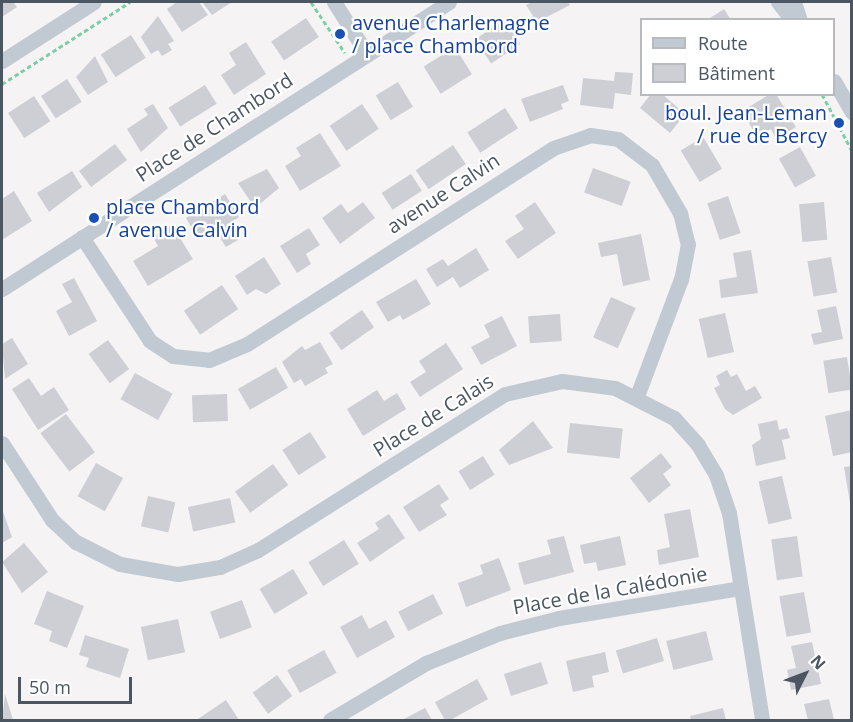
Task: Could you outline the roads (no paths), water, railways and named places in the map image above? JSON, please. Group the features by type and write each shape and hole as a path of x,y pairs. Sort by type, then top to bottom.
{"street":[{"path":"2,61 94,2"},
{"path":"334,2 367,54"},
{"name":"Place de Chambord","path":"2,289 450,2"},
{"path":"778,2 790,18"},
{"path":"794,2 799,18"},
{"path":"835,83 852,111"},
{"name":"avenue Calvin","path":"82,237 150,341 185,360 209,360 247,344 553,148 590,135 618,139 652,165 680,213 688,244 681,279 637,396"},
{"name":"Place de Calais","path":"2,443 52,520 76,542 120,564 178,574 219,567 258,550 505,394 562,381 600,384 637,396 674,418 707,459 729,513 762,720"},
{"name":"Place de la Calédonie","path":"330,720 426,663 500,633 559,618 740,588"}],"place":[{"name":"avenue Charlemagne / place Chambord","path":"340,34"},
{"name":"boul. Jean-Leman / rue de Bercy","path":"839,123"},
{"name":"place Chambord / avenue Calvin","path":"94,218"}]}
